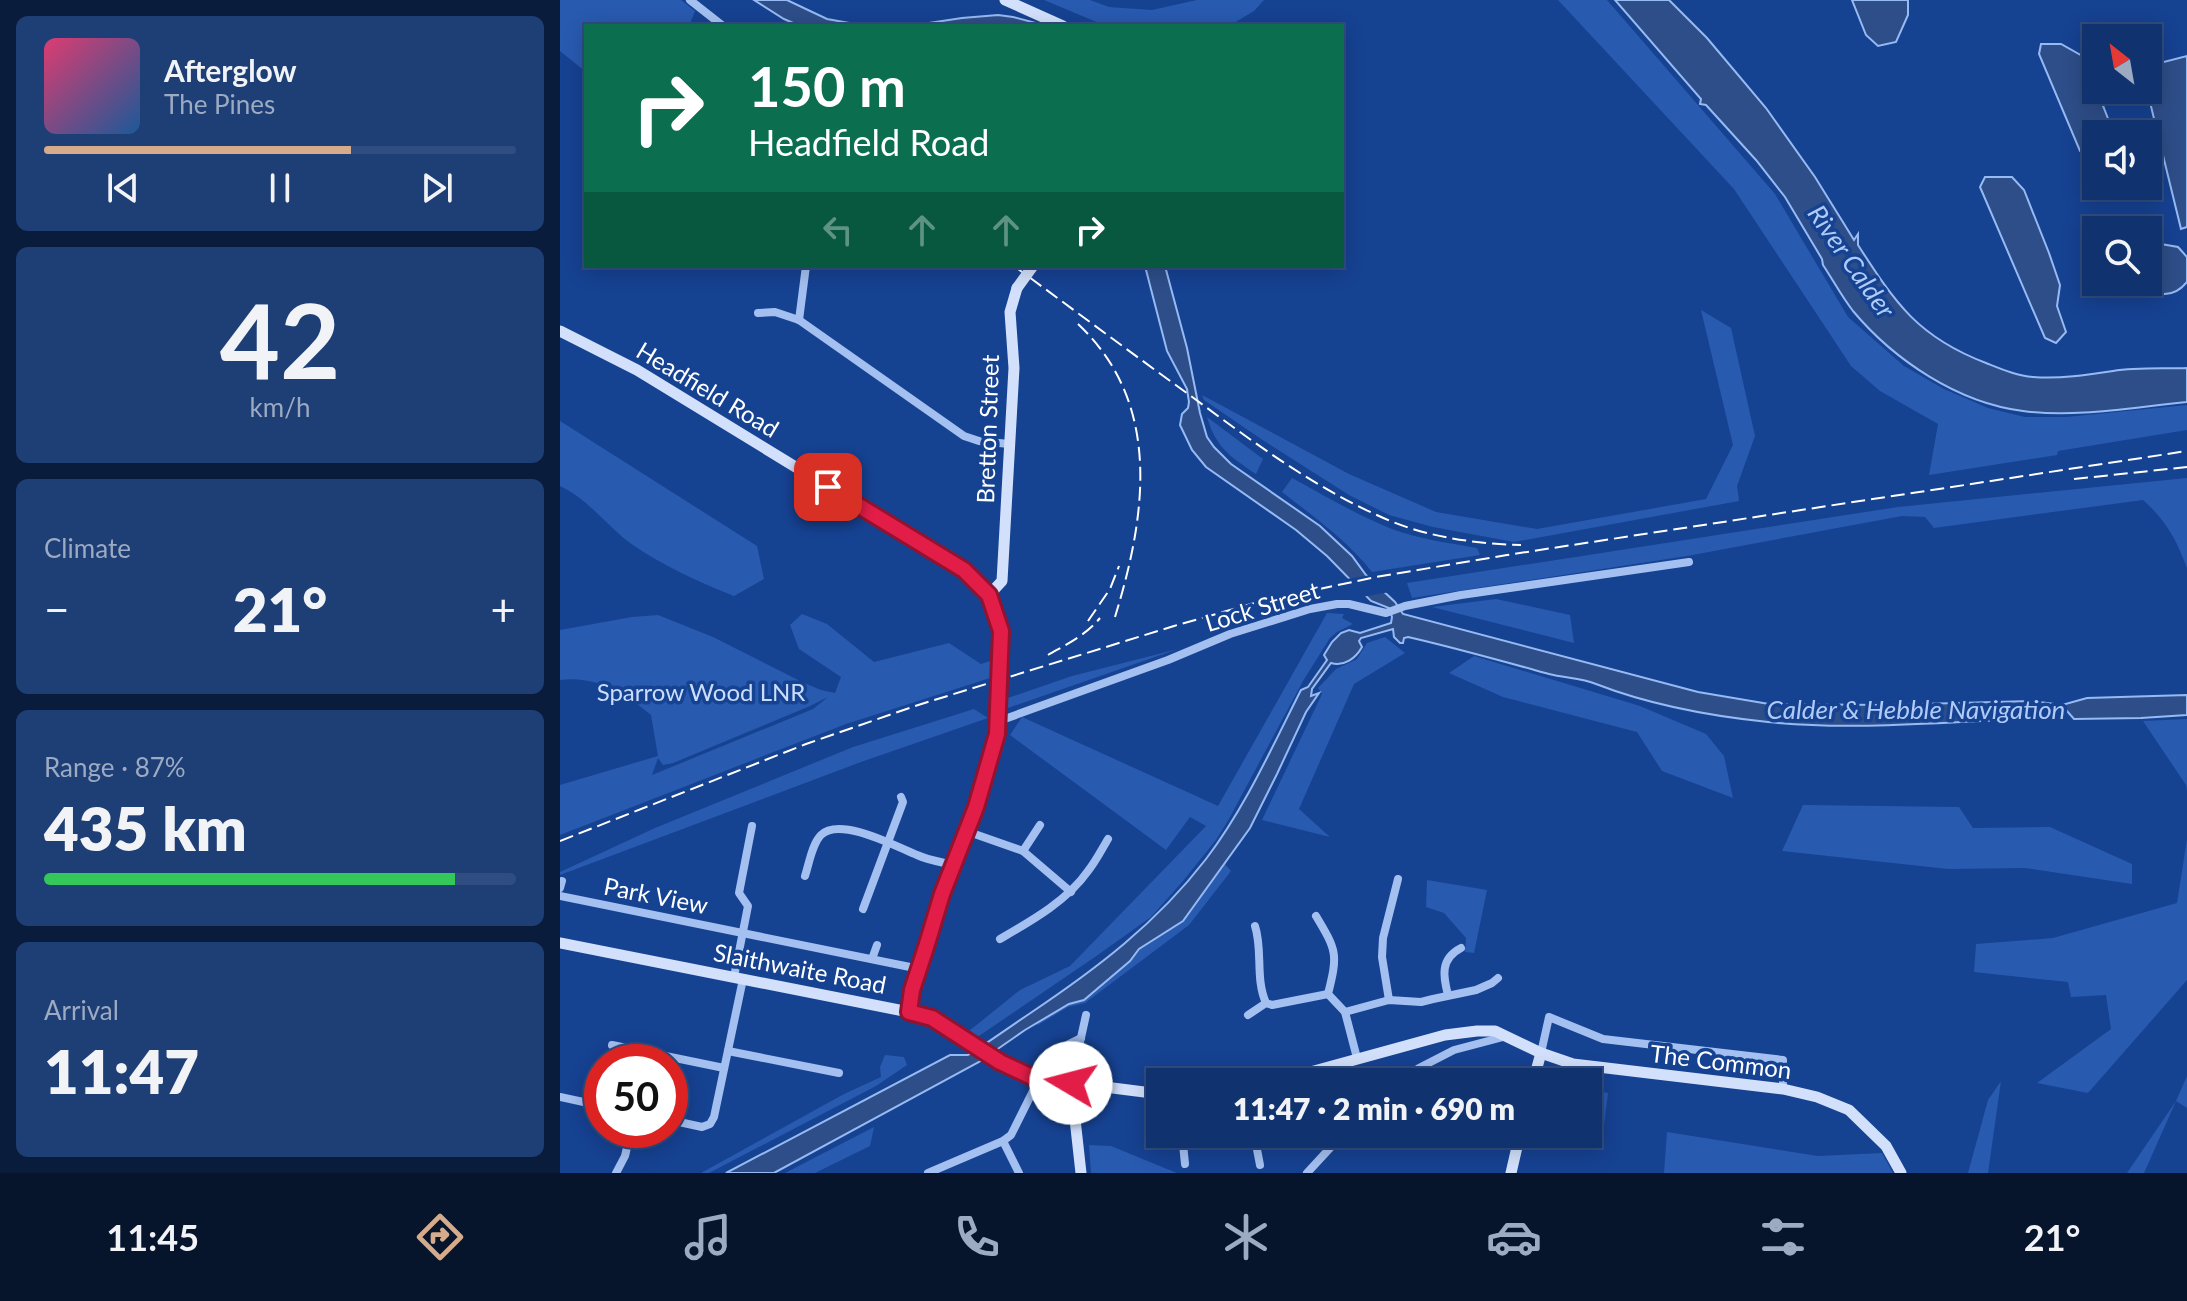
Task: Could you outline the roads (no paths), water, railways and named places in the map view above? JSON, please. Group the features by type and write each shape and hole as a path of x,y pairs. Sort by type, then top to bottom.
{"street":[{"path":"690,0 720,24"},
{"path":"1005,0 1059,24"},
{"path":"799,320 806,268"},
{"name":"Bretton Street","path":"989,595 1002,581 1014,368 1010,312 1017,288 1032,268"},
{"path":"758,313 775,312 799,320 964,436 1009,444"},
{"name":"Headfield Road","path":"560,331 637,370 964,570 989,595 1001,631 997,734 912,990 909,1012"},
{"name":"Lock Street","path":"999,721 1168,660 1230,634 1310,609 1349,604 1386,613 1461,595 1689,562"},
{"path":"863,909 903,802 901,797"},
{"path":"1023,851 1040,825"},
{"path":"688,1124 702,1127 710,1124 714,1117 728,1051 748,906 739,893 752,826"},
{"path":"805,876 821,834 830,830 848,830 873,836 921,857 953,865"},
{"path":"966,831 1023,851 1071,892"},
{"path":"1000,939 1071,892 1088,872 1108,839"},
{"path":"1389,1000 1382,957 1383,938 1398,879"},
{"name":"Park View","path":"560,896 910,967"},
{"path":"1316,916 1335,956 1328,994"},
{"path":"1255,926 1266,1003"},
{"name":"Slaithwaite Road","path":"560,943 909,1012 932,1018 1000,1062 1034,1078 1146,1092"},
{"path":"872,959 877,945"},
{"path":"1448,995 1444,966 1454,951 1461,948"},
{"path":"1345,1012 1389,1000 1421,1002 1476,990 1498,978"},
{"path":"1266,1003 1272,1005 1328,994"},
{"path":"1328,994 1345,1012 1357,1058"},
{"path":"1248,1015 1266,1003"},
{"path":"1081,1173 1071,1083 1086,1015"},
{"path":"1537,1068 1549,1017 1603,1039 1783,1060 1783,1089"},
{"path":"1322,1068 1445,1035 1495,1031 1508,1036"},
{"path":"1419,1068 1454,1050 1508,1036"},
{"name":"The Common","path":"1508,1036 1541,1053 1573,1064 1783,1089 1817,1097 1849,1110 1886,1146 1901,1173"},
{"path":"1048,1054 1081,1038"},
{"path":"728,1051 839,1073"},
{"path":"688,1061 724,1068"},
{"path":"933,1172 1011,1135 1039,1079"},
{"path":"560,1097 584,1102"},
{"path":"1003,1141 1017,1169"},
{"path":"616,1173 627,1148"},
{"path":"1183,1148 1185,1164"},
{"path":"1257,1148 1260,1165"},
{"path":"1307,1173 1330,1148"},
{"path":"1511,1173 1517,1148"}],"water":[{"path":"754,0 787,0 827,19 855,24 795,24"},
{"name":"River Calder","path":"1615,0 1669,0 1707,38 1766,108 1815,177 1854,240 1858,234 1858,245 1884,285 1911,316 1943,342 1997,368 2033,377 2187,368 2187,402 2084,413 2023,411 1975,399 1951,389 1908,362 1853,311 1785,197 1706,105 1700,104 1701,99"},
{"path":"1852,0 1908,0 1908,15 1896,42 1878,46 1866,35"},
{"path":"998,15 1039,24 922,24"},
{"path":"2041,44 2061,44 2082,56 2082,104 2102,104 2109,120 2082,120 2082,153 2080,151 2039,54"},
{"path":"2187,56 2187,227 2181,229 2162,151 2162,120 2154,120 2150,104 2162,104 2162,62"},
{"path":"1985,177 2012,177 2024,190 2060,285 2057,306 2066,332 2056,343 2045,338 1980,187"},
{"path":"2162,244 2178,247 2187,257 2187,282 2176,291 2162,294"},
{"name":"Calder & Hebble Navigation","path":"1146,268 1166,268 1200,413 1207,437 1214,447 1231,464 1320,526 1352,556 1403,614 1698,692 1769,704 2032,701 2062,705 2087,698 2187,695 2187,715 2074,719 2067,711 2060,713 2058,719 1840,726 1768,722 1659,704 1585,680 1549,674 1408,637 1400,643 1394,637 1393,629 1361,638 1362,647 1356,655 1345,663 1331,663 1312,689 1311,696 1319,693 1306,712 1250,828 1183,921 1139,949 1130,961 1084,1000 1069,1004 979,1062 774,1173 726,1173 950,1055 968,1055 1078,980 1124,944 1167,904 1220,839 1257,777 1301,690 1308,687 1327,660 1324,655 1332,642 1349,630 1360,633 1391,623 1389,608 1371,601 1327,556 1296,530 1206,467 1192,450 1180,425 1182,414 1188,408 1187,389 1167,351"}],"railway":[{"path":"1017,268 1239,431 1330,491 1412,529 1466,541 1521,545"},
{"path":"1078,324 1105,355 1124,389 1135,425 1140,463 1134,540 1115,617"},
{"path":"560,841 806,744 915,706 1258,602 1376,577 1507,555 2187,451"},
{"path":"2074,479 2187,467"},
{"path":"1088,621 1110,589 1119,566"},
{"path":"1048,655 1082,634 1100,618"}],"park label":[{"name":"Sparrow Wood LNR","path":"701,691"}]}
